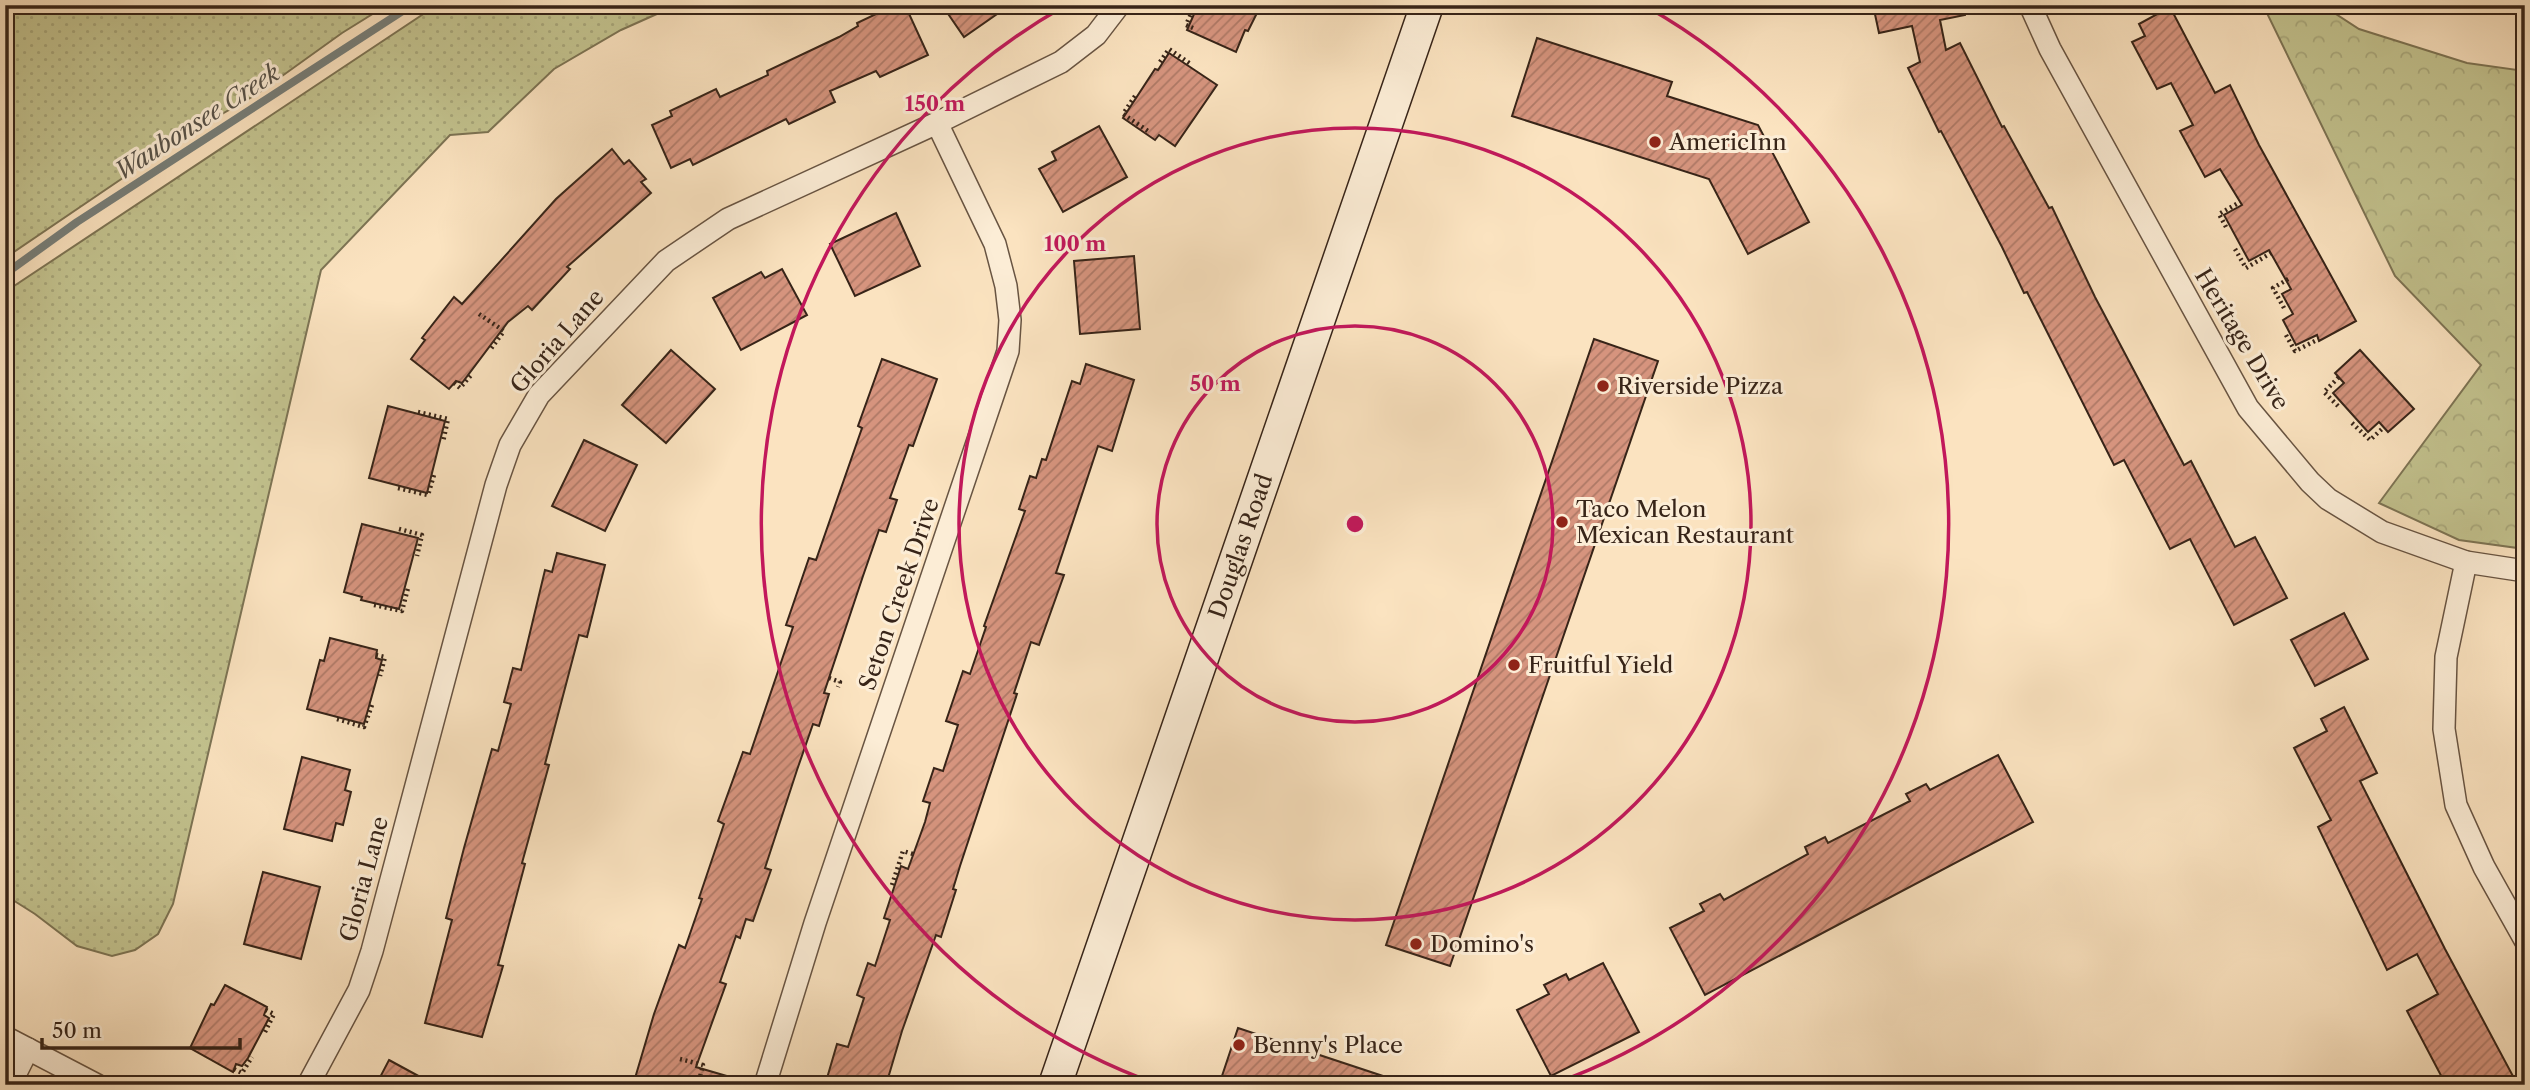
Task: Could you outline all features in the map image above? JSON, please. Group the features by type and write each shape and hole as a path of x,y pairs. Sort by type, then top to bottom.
{"street":[{"name":"Gloria Lane","path":"308,1085 359,990 496,485 510,444 540,395 666,261 728,219 937,123 1061,62 1096,35 1119,5"},
{"name":"Douglas Road","path":"1055,1085 1427,5"},
{"name":"Heritage Drive","path":"2030,5 2050,49 2248,408 2310,482 2328,499 2382,532 2466,562 2525,571"},
{"name":"Seton Creek Drive","path":"765,1085 815,923 1009,351 1010,320 1007,297 995,244 937,123"},
{"path":"2466,562 2446,656 2444,729 2456,805 2484,867 2525,940"},
{"path":"5,1037 97,1085"},
{"path":"10,1085 28,1049"}],"path":[{"path":"1193,28 1186,25 1194,7"},
{"path":"1160,62 1169,49 1192,65"},
{"path":"1135,96 1123,114 1147,131"},
{"path":"2226,227 2219,214 2240,202"},
{"path":"2235,249 2246,268 2271,253"},
{"path":"2284,308 2273,288 2290,278"},
{"path":"479,314 504,331 490,350"},
{"path":"2286,335 2295,351 2319,340"},
{"path":"454,383 460,388 472,374"},
{"path":"2338,406 2324,392 2339,377"},
{"path":"418,412 448,419 443,442"},
{"path":"2352,423 2370,440 2384,427"},
{"path":"398,488 428,495 434,475"},
{"path":"399,528 422,535 416,556"},
{"path":"374,606 402,611 408,588"},
{"path":"376,655 385,657 380,676"},
{"path":"829,678 840,682 838,687"},
{"path":"337,719 365,727 372,705"},
{"path":"892,885 903,851 913,854"},
{"path":"265,1032 274,1014 266,1010"},
{"path":"234,1069 242,1073 252,1057"},
{"path":"680,1059 703,1065 698,1085"}],"green space":[{"path":"18,5 387,5 342,33 257,94 192,131 5,258 5,22"},
{"path":"437,5 677,5 621,30 554,69 488,132 450,135 321,270 173,904 158,934 135,950 112,956 77,946 5,895 5,292"},
{"path":"2263,5 2322,5 2359,29 2467,63 2525,71 2525,379 2519,380 2525,471 2525,549 2459,540 2379,503 2481,365 2395,276"}],"building":[{"path":"895,5 905,5 928,55 880,77 876,71 830,91 835,102 789,124 786,119 693,165 690,159 671,168 652,125 672,116 670,111 716,89 720,97 768,75 767,71 839,37 858,26 857,23"},
{"path":"942,5 1010,5 964,37"},
{"path":"1198,5 1261,5 1248,31 1245,30 1236,52 1187,30"},
{"path":"1873,5 1964,5 1965,15 1940,20 1946,50 1960,43 2002,127 2004,126 2049,208 2052,207 2095,297 2184,465 2191,461 2235,547 2255,537 2287,598 2234,625 2190,539 2170,549 2124,460 2114,465 2027,292 2024,293 1941,131 1939,132 1908,68 1920,62 1912,26 1879,33"},
{"path":"2170,7 2215,93 2230,85 2259,145 2356,321 2319,341 2317,335 2296,345 2283,320 2293,314 2282,294 2291,289 2269,250 2249,261 2224,215 2242,205 2220,169 2205,177 2180,131 2193,125 2171,83 2157,89 2132,42 2145,36 2139,24"},
{"path":"1537,38 1672,82 1667,96 1758,125 1809,222 1748,254 1709,179 1512,116"},
{"path":"1169,53 1217,85 1175,146 1159,135 1155,140 1123,118 1155,69 1158,70"},
{"path":"1099,126 1127,177 1063,212 1039,169 1056,160 1052,152"},
{"path":"612,149 624,164 629,160 646,179 641,182 651,193 567,267 570,269 532,310 528,306 508,322 462,383 456,381 449,389 411,359 425,340 422,338 454,297 462,304 556,199"},
{"path":"896,213 920,266 855,296 830,244"},
{"path":"1134,256 1140,329 1080,334 1074,261"},
{"path":"782,269 807,315 741,350 713,298 761,272 765,278"},
{"path":"1594,339 1658,361 1450,966 1386,945"},
{"path":"671,350 715,389 666,443 622,405"},
{"path":"2360,350 2414,409 2388,432 2379,422 2368,432 2333,393 2344,383 2335,373"},
{"path":"882,359 937,379 913,446 909,445 890,498 897,500 886,532 879,530 863,576 824,693 829,694 819,726 813,724 797,770 765,868 771,870 753,921 746,919 740,938 736,936 720,982 726,984 696,1067 737,1079 736,1085 633,1085 654,1014 679,945 685,948 702,899 699,898 724,824 718,821 743,752 750,754 793,627 786,625 809,558 816,560 862,428 858,426"},
{"path":"1086,364 1134,380 1112,451 1098,446 1056,573 1064,575 1039,645 1031,642 1014,693 1017,694 960,866 953,889 956,890 941,937 936,935 886,1085 825,1085 837,1044 848,1047 864,998 857,995 868,963 875,966 890,920 884,918 901,866 908,869 925,822 930,803 923,801 934,768 943,771 958,725 946,721 963,671 970,674 1025,511 1019,509 1030,476 1036,478 1042,459 1046,460 1072,381 1080,384"},
{"path":"388,406 445,421 427,493 369,478"},
{"path":"584,440 637,465 605,531 552,506"},
{"path":"362,524 418,538 399,609 361,600 362,597 344,592"},
{"path":"557,553 605,565 587,637 579,635 545,764 549,765 498,965 503,966 482,1037 425,1023 452,920 446,918 464,848 492,749 498,751 511,704 504,702 513,668 521,670 545,570 552,572"},
{"path":"2344,613 2368,659 2315,686 2291,640"},
{"path":"330,638 377,650 376,658 382,660 364,724 307,709 320,660 324,661"},
{"path":"2344,707 2377,773 2360,781 2514,1078 2501,1085 2446,1085 2407,1011 2438,994 2417,954 2387,970 2318,827 2331,820 2294,748 2327,731 2321,719"},
{"path":"1998,755 2033,822 1705,995 1670,928 1704,911 1700,904 1720,894 1724,900 1808,854 1805,847 1825,837 1828,843 1910,801 1906,794 1926,784 1930,790"},
{"path":"302,757 350,770 345,790 351,792 343,825 336,823 332,841 284,829"},
{"path":"263,872 320,887 301,959 244,944"},
{"path":"1603,963 1639,1032 1551,1076 1517,1010 1549,994 1544,985 1566,974 1569,980"},
{"path":"225,985 267,1007 264,1015 269,1018 248,1058 242,1066 236,1064 233,1072 190,1048 211,1004 214,1005"},
{"path":"1238,1028 1398,1081 1397,1085 1219,1085"},
{"path":"389,1060 435,1085 376,1085"}],"waterway":[{"name":"Waubonsee Creek","path":"5,274 77,222 412,5"}],"place":[{"name":"AmericInn","path":"1655,142"},
{"name":"Riverside Pizza","path":"1603,386"},
{"name":"Taco Melon Mexican Restaurant","path":"1562,522"},
{"name":"Fruitful Yield","path":"1514,665"},
{"name":"Domino's","path":"1416,944"},
{"name":"Benny's Place","path":"1239,1045"}]}
